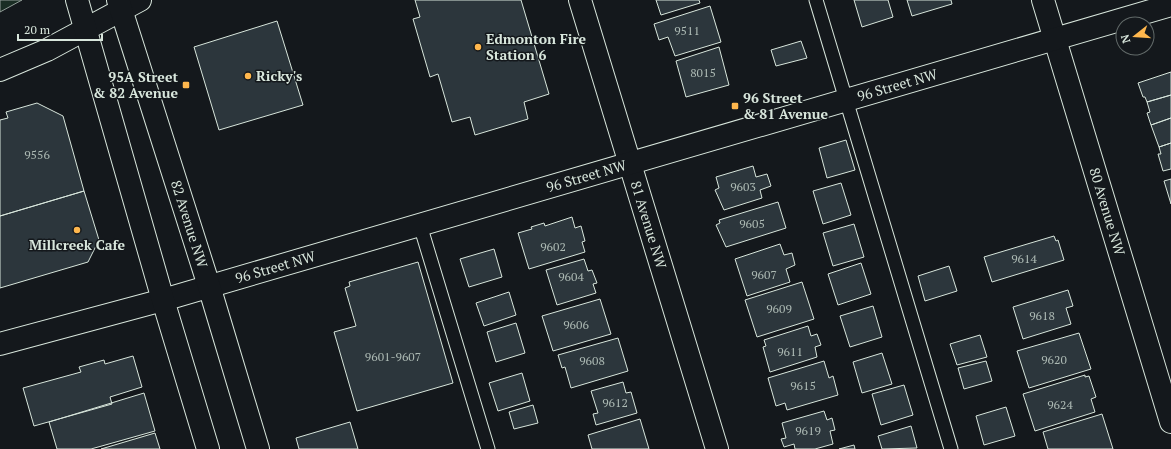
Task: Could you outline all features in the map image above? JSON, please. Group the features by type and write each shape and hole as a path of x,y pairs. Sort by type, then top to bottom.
{"street":[{"path":"77,0 163,300 208,449"},
{"path":"0,70 47,50 85,30 120,5 140,0"},
{"name":"81 Avenue NW","path":"580,0 717,449"},
{"name":"80 Avenue NW","path":"1043,0 1171,422"},
{"name":"82 Avenue NW","path":"120,5 209,286 258,449"},
{"name":"96 Street NW","path":"0,344 163,300 1171,5"}],"lane":[{"path":"816,0 951,449"},
{"path":"420,225 488,449"}],"green space":[{"path":"0,0 22,0 0,12"}],"building":[{"name":"Edmonton Fire Station 6","path":"415,0 521,0 549,94 524,102 528,119 475,135 470,117 452,122 438,74 430,77 413,19 420,17"},
{"path":"656,0 699,0 700,3 661,15"},
{"path":"854,0 888,0 893,17 862,27"},
{"path":"907,0 951,0 952,4 912,16"},
{"path":"710,6 721,42 675,56 668,37 659,40 654,24"},
{"name":"Ricky's","path":"277,21 303,105 219,130 194,47"},
{"path":"801,41 807,58 776,66 771,50"},
{"path":"719,47 729,85 686,97 676,61"},
{"path":"1171,72 1171,95 1147,102 1145,97 1143,97 1138,83"},
{"path":"1171,95 1171,118 1151,125 1147,113 1150,112 1147,102"},
{"path":"37,103 63,116 84,191 0,216 0,120 8,118 6,112"},
{"path":"1171,118 1171,143 1159,147 1151,125"},
{"path":"846,140 855,170 827,178 819,148"},
{"path":"1171,143 1171,169 1163,171 1158,154 1161,154 1159,147"},
{"path":"753,166 756,177 767,174 771,186 760,190 762,198 724,210 715,190 719,188 716,177"},
{"path":"1171,179 1171,204 1164,181"},
{"path":"841,183 851,215 823,224 813,191"},
{"path":"84,191 99,240 88,262 0,288 0,216"},
{"path":"778,202 786,228 726,247 716,225 720,223 719,220"},
{"path":"572,217 575,228 581,226 585,241 582,242 585,252 529,269 518,233 532,229 531,227 544,223 545,226"},
{"path":"854,224 864,257 833,266 823,233"},
{"path":"1054,236 1056,241 1058,240 1064,260 992,282 984,257"},
{"path":"780,244 784,255 792,253 795,265 786,269 790,282 747,296 735,259"},
{"path":"494,249 502,277 469,287 460,259"},
{"path":"584,259 588,271 592,270 597,283 593,284 596,293 557,305 546,270"},
{"path":"418,262 453,383 357,411 334,332 356,326 345,288 350,286 349,282"},
{"path":"861,263 871,294 838,305 828,274"},
{"path":"949,266 957,291 925,301 918,276"},
{"path":"802,282 814,319 757,337 745,300"},
{"path":"1068,290 1073,306 1066,308 1071,324 1023,339 1013,307"},
{"path":"509,292 516,315 484,326 476,303"},
{"path":"600,299 611,334 553,351 542,316"},
{"path":"873,306 882,337 850,347 840,316"},
{"path":"516,323 525,353 496,362 487,332"},
{"path":"808,326 811,336 817,334 821,345 815,347 817,357 770,372 763,347 766,346 764,340"},
{"path":"1079,333 1091,369 1029,388 1017,351"},
{"path":"980,335 987,357 957,365 950,344"},
{"path":"618,338 628,371 571,388 565,367 562,368 558,355"},
{"path":"882,353 892,384 862,393 853,362"},
{"path":"133,356 142,387 110,397 112,404 34,426 23,388 81,372 79,367 104,360 105,364"},
{"path":"824,361 829,378 833,376 838,395 787,410 785,403 776,406 768,378"},
{"path":"986,361 992,381 964,389 958,368"},
{"path":"522,373 530,401 498,411 489,383"},
{"path":"1085,375 1085,377 1089,376 1096,397 1091,399 1095,412 1035,431 1023,394"},
{"path":"623,382 626,393 631,392 637,413 596,425 593,414 598,413 591,391"},
{"path":"904,385 913,415 881,425 872,394"},
{"path":"144,393 155,431 91,449 57,449 49,422"},
{"path":"533,405 538,423 514,429 509,412"},
{"path":"1006,407 1015,436 984,445 976,416"},
{"path":"824,411 827,420 832,418 835,430 830,431 833,444 815,449 795,449 794,444 784,447 781,439 786,438 782,423"},
{"path":"1102,414 1113,449 1048,449 1043,432"},
{"path":"640,419 649,449 592,449 588,435"},
{"path":"350,422 358,449 299,449 296,438"},
{"path":"911,426 917,448 882,449 878,436"},
{"path":"155,433 160,449 101,449"},
{"path":"854,445 855,449 839,449"}],"place":[{"name":"Edmonton Fire Station 6","path":"478,47"},
{"name":"Ricky's","path":"248,76"},
{"name":"95A Street & 82 Avenue","path":"186,85"},
{"name":"96 Street & 81 Avenue","path":"735,106"},
{"name":"Millcreek Cafe","path":"77,230"}]}
